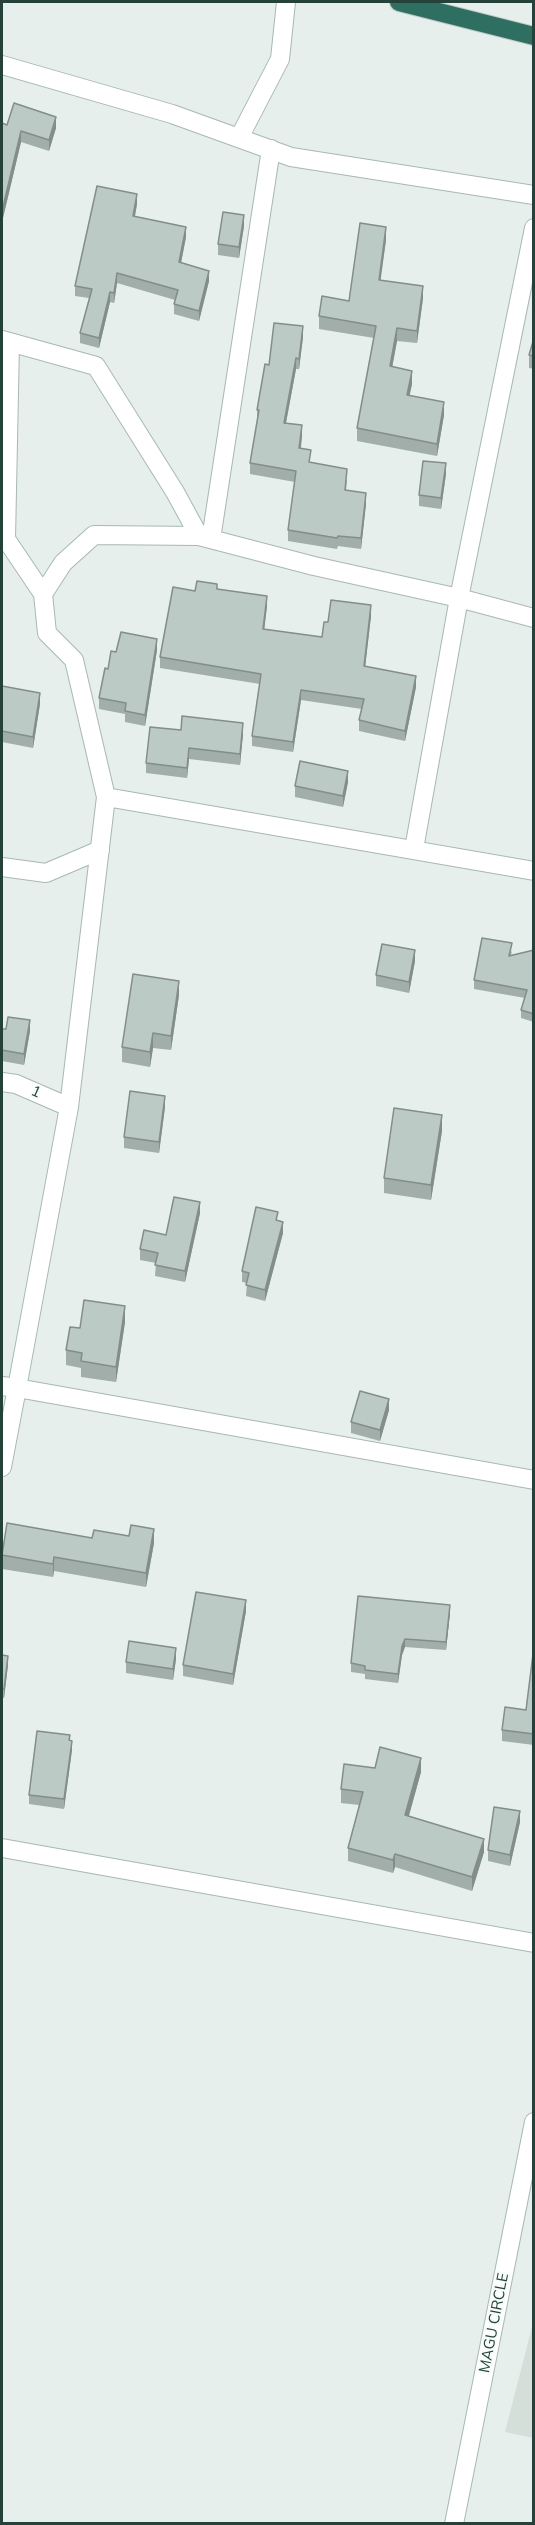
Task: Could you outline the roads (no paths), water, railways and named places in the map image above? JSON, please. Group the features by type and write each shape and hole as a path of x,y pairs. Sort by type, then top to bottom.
{"highway":[{"path":"399,2 534,36"}],"street":[{"path":"239,138 280,60 286,2"},
{"path":"2,65 172,114 291,156 534,195"},
{"path":"205,538 271,149"},
{"path":"414,849 459,598 534,228"},
{"path":"2,1467 9,1387 69,1107 106,797 74,660 47,633 43,594 6,539 6,341 96,366 205,538"},
{"path":"43,594 63,563 94,535 205,538 534,618"},
{"path":"106,797 534,871"},
{"path":"2,867 46,873 100,850"},
{"name":"1","path":"2,1082 16,1084 69,1107"},
{"path":"9,1387 534,1480"},
{"path":"2,1848 534,1943"},
{"name":"MAGU CIRCLE","path":"454,2523 534,2122"}]}
